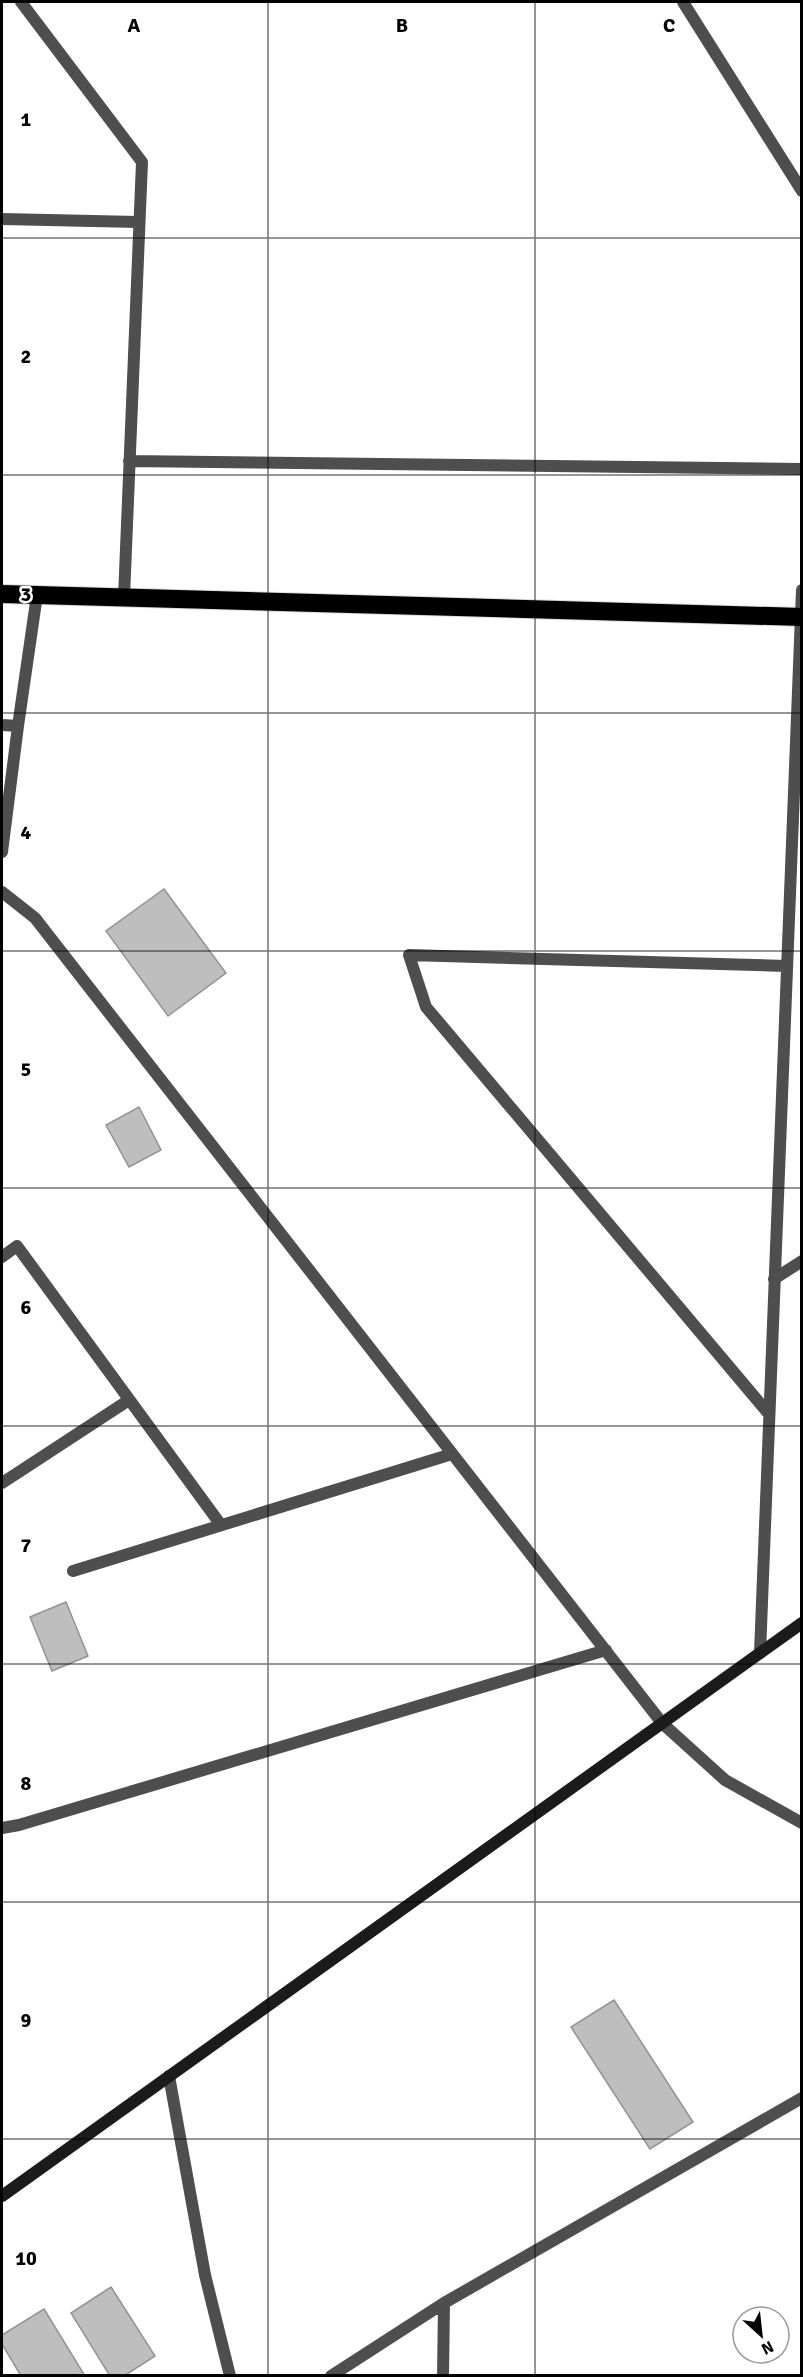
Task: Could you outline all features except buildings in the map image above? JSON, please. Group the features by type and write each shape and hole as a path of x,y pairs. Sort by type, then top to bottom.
{"highway":[{"path":"2,594 800,617"}],"main road":[{"path":"2,2196 801,1623"}],"street":[{"path":"21,2 142,162 124,597"},
{"path":"683,2 801,191"},
{"path":"2,219 138,222"},
{"path":"129,461 801,469"},
{"path":"760,1653 801,590"},
{"path":"2,852 37,595"},
{"path":"2,725 18,726"},
{"path":"2,892 35,918 662,1723 725,1780 801,1823"},
{"path":"769,1414 426,1007 409,955 786,966"},
{"path":"2,1257 17,1246 221,1525"},
{"path":"774,1279 801,1261"},
{"path":"2,1483 129,1400"},
{"path":"73,1571 452,1454"},
{"path":"2,1828 19,1825 606,1650"},
{"path":"169,2076 205,2275 230,2376"},
{"path":"331,2376 444,2303 801,2098"},
{"path":"443,2376 444,2303"}]}
